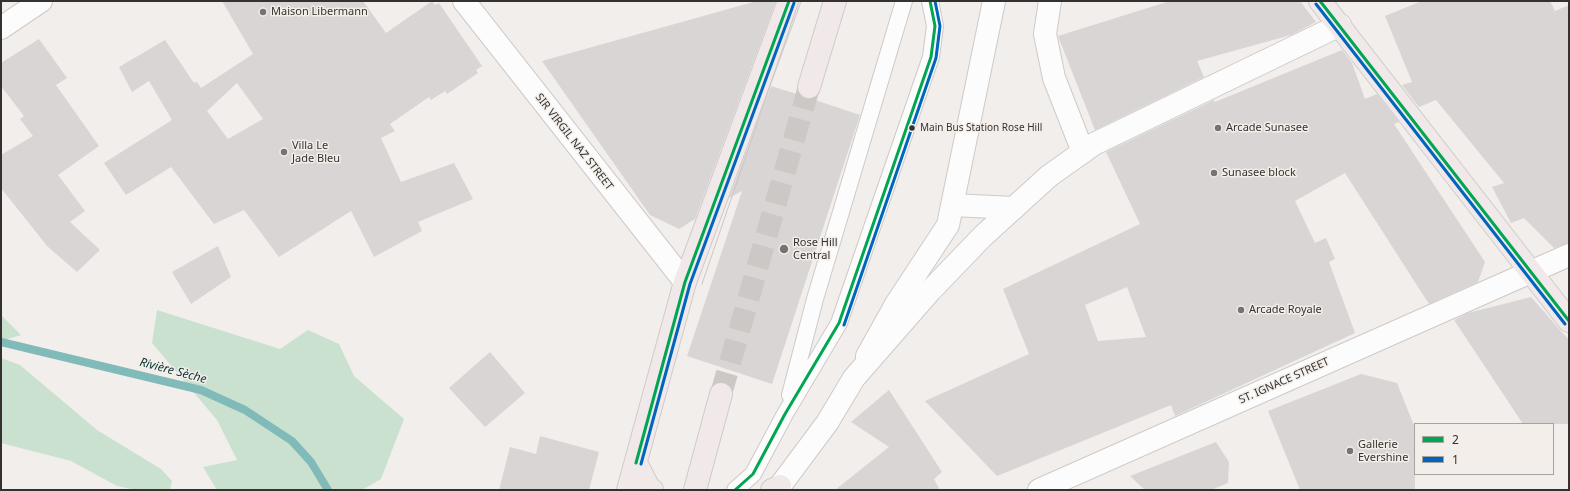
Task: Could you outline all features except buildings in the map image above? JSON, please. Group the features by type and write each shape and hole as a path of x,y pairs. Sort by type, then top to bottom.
{"main road":[{"path":"628,490 685,282 789,1"},
{"path":"810,87 835,1"},
{"path":"1324,2 1340,25 1569,322"},
{"path":"695,490 721,394"},
{"path":"636,463 649,488 652,490"}],"street":[{"path":"1,28 41,1"},
{"name":"SIR VIRGIL NAZ STREET","path":"464,1 685,282"},
{"path":"775,489 827,423 896,304 948,225 994,1"},
{"path":"1050,1 1045,34 1054,78 1083,152"},
{"path":"854,378 930,291 983,236 1049,176 1094,144 1340,25"},
{"path":"952,205 1014,208"},
{"name":"ST. IGNACE STREET","path":"1039,490 1569,255"}],"lane":[{"path":"785,414 815,299 892,46 904,1"},
{"path":"735,490 753,474 785,414 839,323 931,57 935,26 930,1"}],"green space":[{"path":"157,310 280,349 308,330 339,344 354,376 404,419 381,479 362,490 217,490 203,467 237,460 217,420 152,343"},
{"path":"1,315 21,335 1,341"},
{"path":"1,358 20,365 97,430 161,469 172,481 170,490 136,490 117,486 71,461 1,443"}],"waterway":[{"name":"Rivière Sèche","path":"1,342 201,390 245,410 292,441 311,462 328,490"}],"tunnel":[{"path":"721,394 809,87"}],"tram line":[{"path":"702,284 799,1"}],"transit line":[{"name":"2","path":"636,463 685,282 789,1"},
{"name":"2","path":"735,490 753,474 785,414 839,323 931,57 935,26 930,1"},
{"name":"1","path":"844,325 936,58 940,26 935,1"},
{"name":"2","path":"1320,1 1569,321"},
{"name":"1","path":"641,464 690,284 794,3"},
{"name":"1","path":"1316,4 1565,324"}],"place":[{"name":"Maison Libermann","path":"263,12"},
{"name":"Main Bus Station Rose Hill","path":"912,128"},
{"name":"Arcade Sunasee","path":"1218,128"},
{"name":"Villa Le Jade Bleu","path":"284,152"},
{"name":"Sunasee block","path":"1214,173"},
{"name":"Rose Hill Central","path":"784,249"},
{"name":"Arcade Royale","path":"1241,310"},
{"name":"Gallerie Evershine","path":"1350,451"}]}
